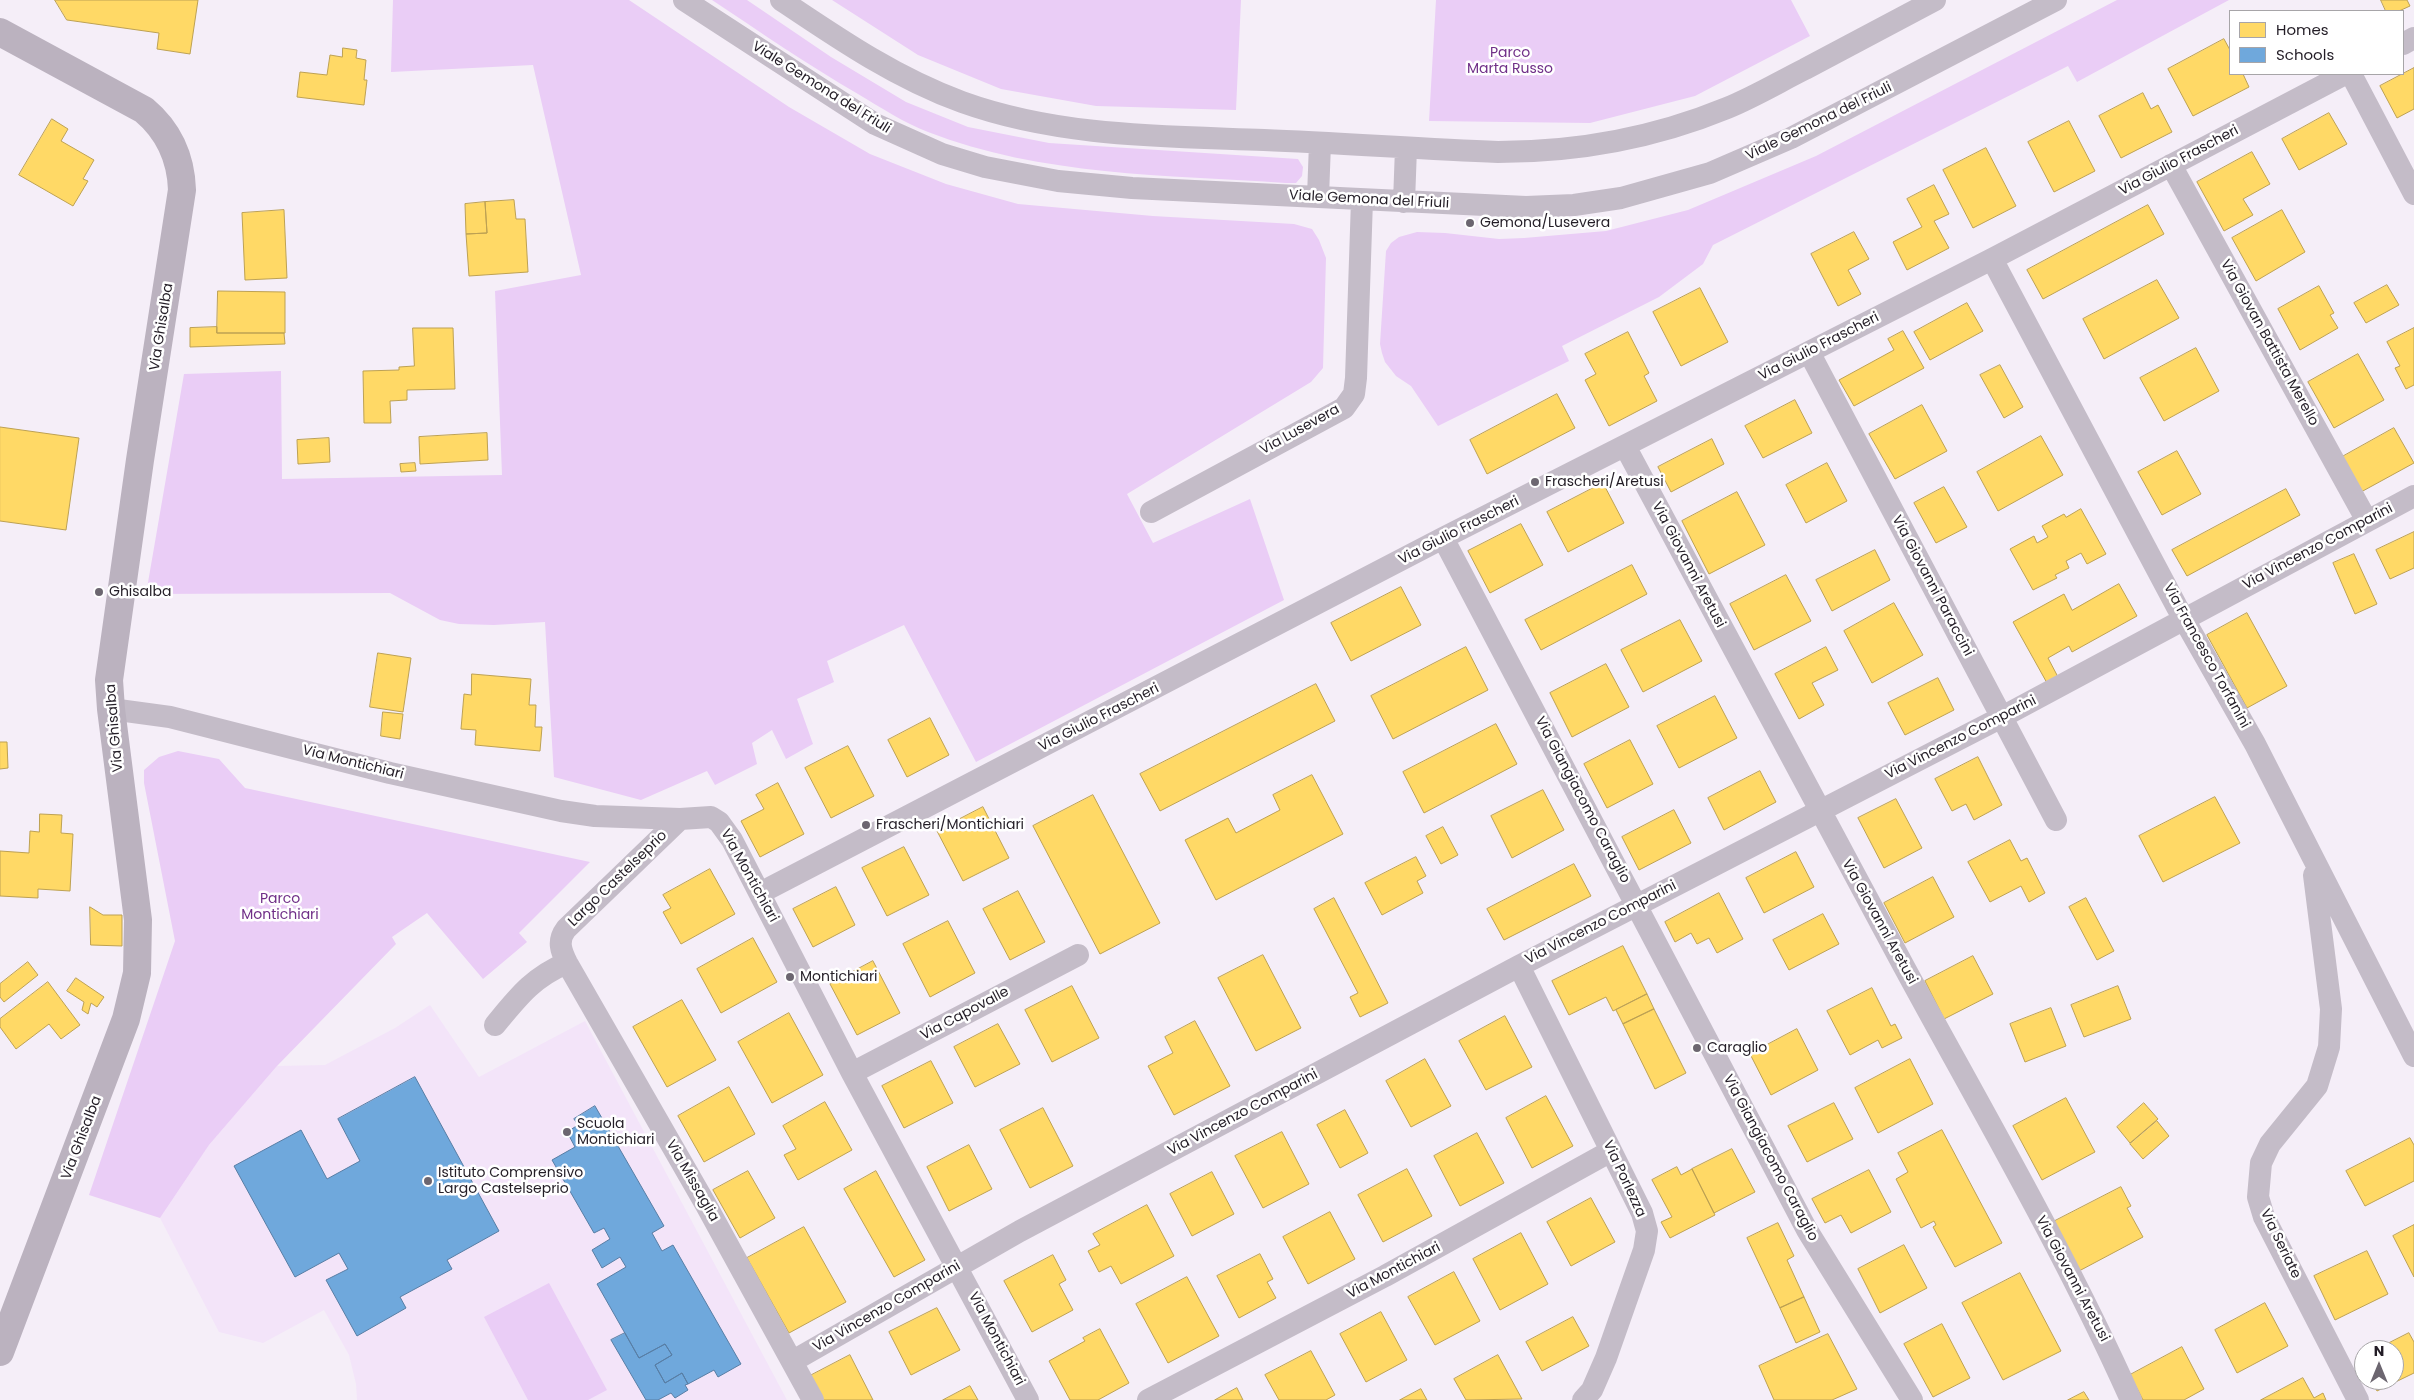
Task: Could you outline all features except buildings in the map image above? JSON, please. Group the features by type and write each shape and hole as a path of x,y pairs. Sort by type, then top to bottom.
{"street":[{"name":"Viale Gemona del Friuli","path":"684,0 875,124 942,154 985,167 1044,179 1103,186 1526,207 1574,205 1621,198 1710,173 1791,138 2056,0"},
{"path":"781,0 848,44 917,83 963,102 1030,121 1111,133 1498,152 1543,152 1587,147 1653,133 1727,108 1935,0"},
{"name":"Via Ghisalba","path":"0,32 144,110 166,134 180,168 182,196 118,614 110,680 111,709 136,902 137,973 126,1019 0,1352"},
{"name":"Via Giulio Frascheri","path":"760,893 1443,538 1992,259 2343,75"},
{"path":"2352,75 2414,194"},
{"path":"1318,197 1320,143"},
{"path":"1404,202 1406,148"},
{"name":"Via Giovan Battista Merello","path":"2171,165 2367,521"},
{"name":"Via Lusevera","path":"1151,512 1344,408 1354,394 1362,200"},
{"name":"Via Francesco Torfanini","path":"1992,259 2184,620 2255,744 2414,1056"},
{"name":"Via Giovanni Paraccini","path":"1808,352 2056,820"},
{"name":"Via Giovanni Aretusi","path":"1625,446 1819,810 2015,1170 2107,1345 2132,1400"},
{"name":"Via Vincenzo Comparini","path":"793,1361 1020,1231 1519,966 2002,717 2414,496"},
{"name":"Via Giangiacomo Caraglio","path":"1443,538 1808,1230 1912,1400"},
{"name":"Via Montichiari","path":"111,709 170,717 390,773 561,812 595,816 680,819 709,817 717,820 732,840 852,1073 1028,1400"},
{"name":"Largo Castelseprio","path":"567,963 560,948 563,933 680,819"},
{"name":"Via Seriate","path":"2311,857 2331,1009 2329,1047 2317,1086 2284,1125 2265,1153 2259,1172 2258,1197 2264,1217 2358,1400"},
{"name":"Via Capovalle","path":"852,1073 1078,955"},
{"path":"495,1025 524,990 536,979 567,963"},
{"name":"Via Missaglia","path":"567,963 793,1361 813,1400"},
{"name":"Via Porlezza","path":"1519,966 1642,1213 1646,1231 1644,1250 1606,1358 1595,1384 1583,1400"},
{"name":"Via Montichiari","path":"1148,1400 1385,1276 1611,1151"}],"shaded area":[{"name":"Istituto Comprensivo Largo Castelseprio","path":"430,1005 479,1077 585,1021 787,1400 357,1400 356,1384 349,1355 324,1310 263,1343 219,1332 160,1218 209,1145 277,1066 325,1065 395,1028"}],"green space":[{"path":"393,0 629,0 789,107 870,154 946,184 1018,204 1153,216 1294,224 1312,229 1319,240 1326,258 1323,368 1311,382 1127,494 1153,543 1250,499 1284,600 976,762 904,625 827,661 834,682 797,699 813,744 786,759 772,730 752,743 757,764 715,785 707,771 641,800 554,777 545,622 494,625 459,624 440,620 390,593 146,594 184,374 281,371 282,479 502,475 495,291 581,275 533,65 391,72"},
{"path":"712,0 747,0 831,57 906,102 968,127 1049,143 1298,159 1303,167 1302,176 1296,183 1286,183 1105,171 1015,157 971,146 928,132 892,115 802,60"},
{"path":"832,0 1241,0 1236,110 1096,106 1001,89 918,55"},
{"name":"Parco Marta Russo","path":"1436,0 1791,0 1810,36 1695,96 1590,123 1429,121"},
{"path":"2117,0 2229,0 2077,82 2068,66 1713,245 1703,264 1659,297 1562,346 1569,361 1438,426 1411,386 1396,376 1385,362 1380,344 1386,251 1391,243 1399,237 1417,232 1499,239 1606,231 1688,210 1816,156"},
{"name":"Parco Montichiari","path":"178,751 219,759 245,788 590,862 519,933 527,942 483,979 427,913 392,937 396,944 277,1066 209,1145 160,1218 89,1195 175,941 144,783 144,770 159,757"},
{"path":"549,1283 607,1390 588,1400 528,1400 484,1317"}],"place":[{"name":"Gemona/Lusevera","path":"1470,223"},
{"name":"Frascheri/Aretusi","path":"1535,482"},
{"name":"Ghisalba","path":"99,592"},
{"name":"Frascheri/Montichiari","path":"866,825"},
{"name":"Montichiari","path":"790,977"},
{"name":"Caraglio","path":"1697,1048"},
{"name":"Scuola Montichiari","path":"567,1132"},
{"name":"Istituto Comprensivo Largo Castelseprio","path":"428,1181"}]}
